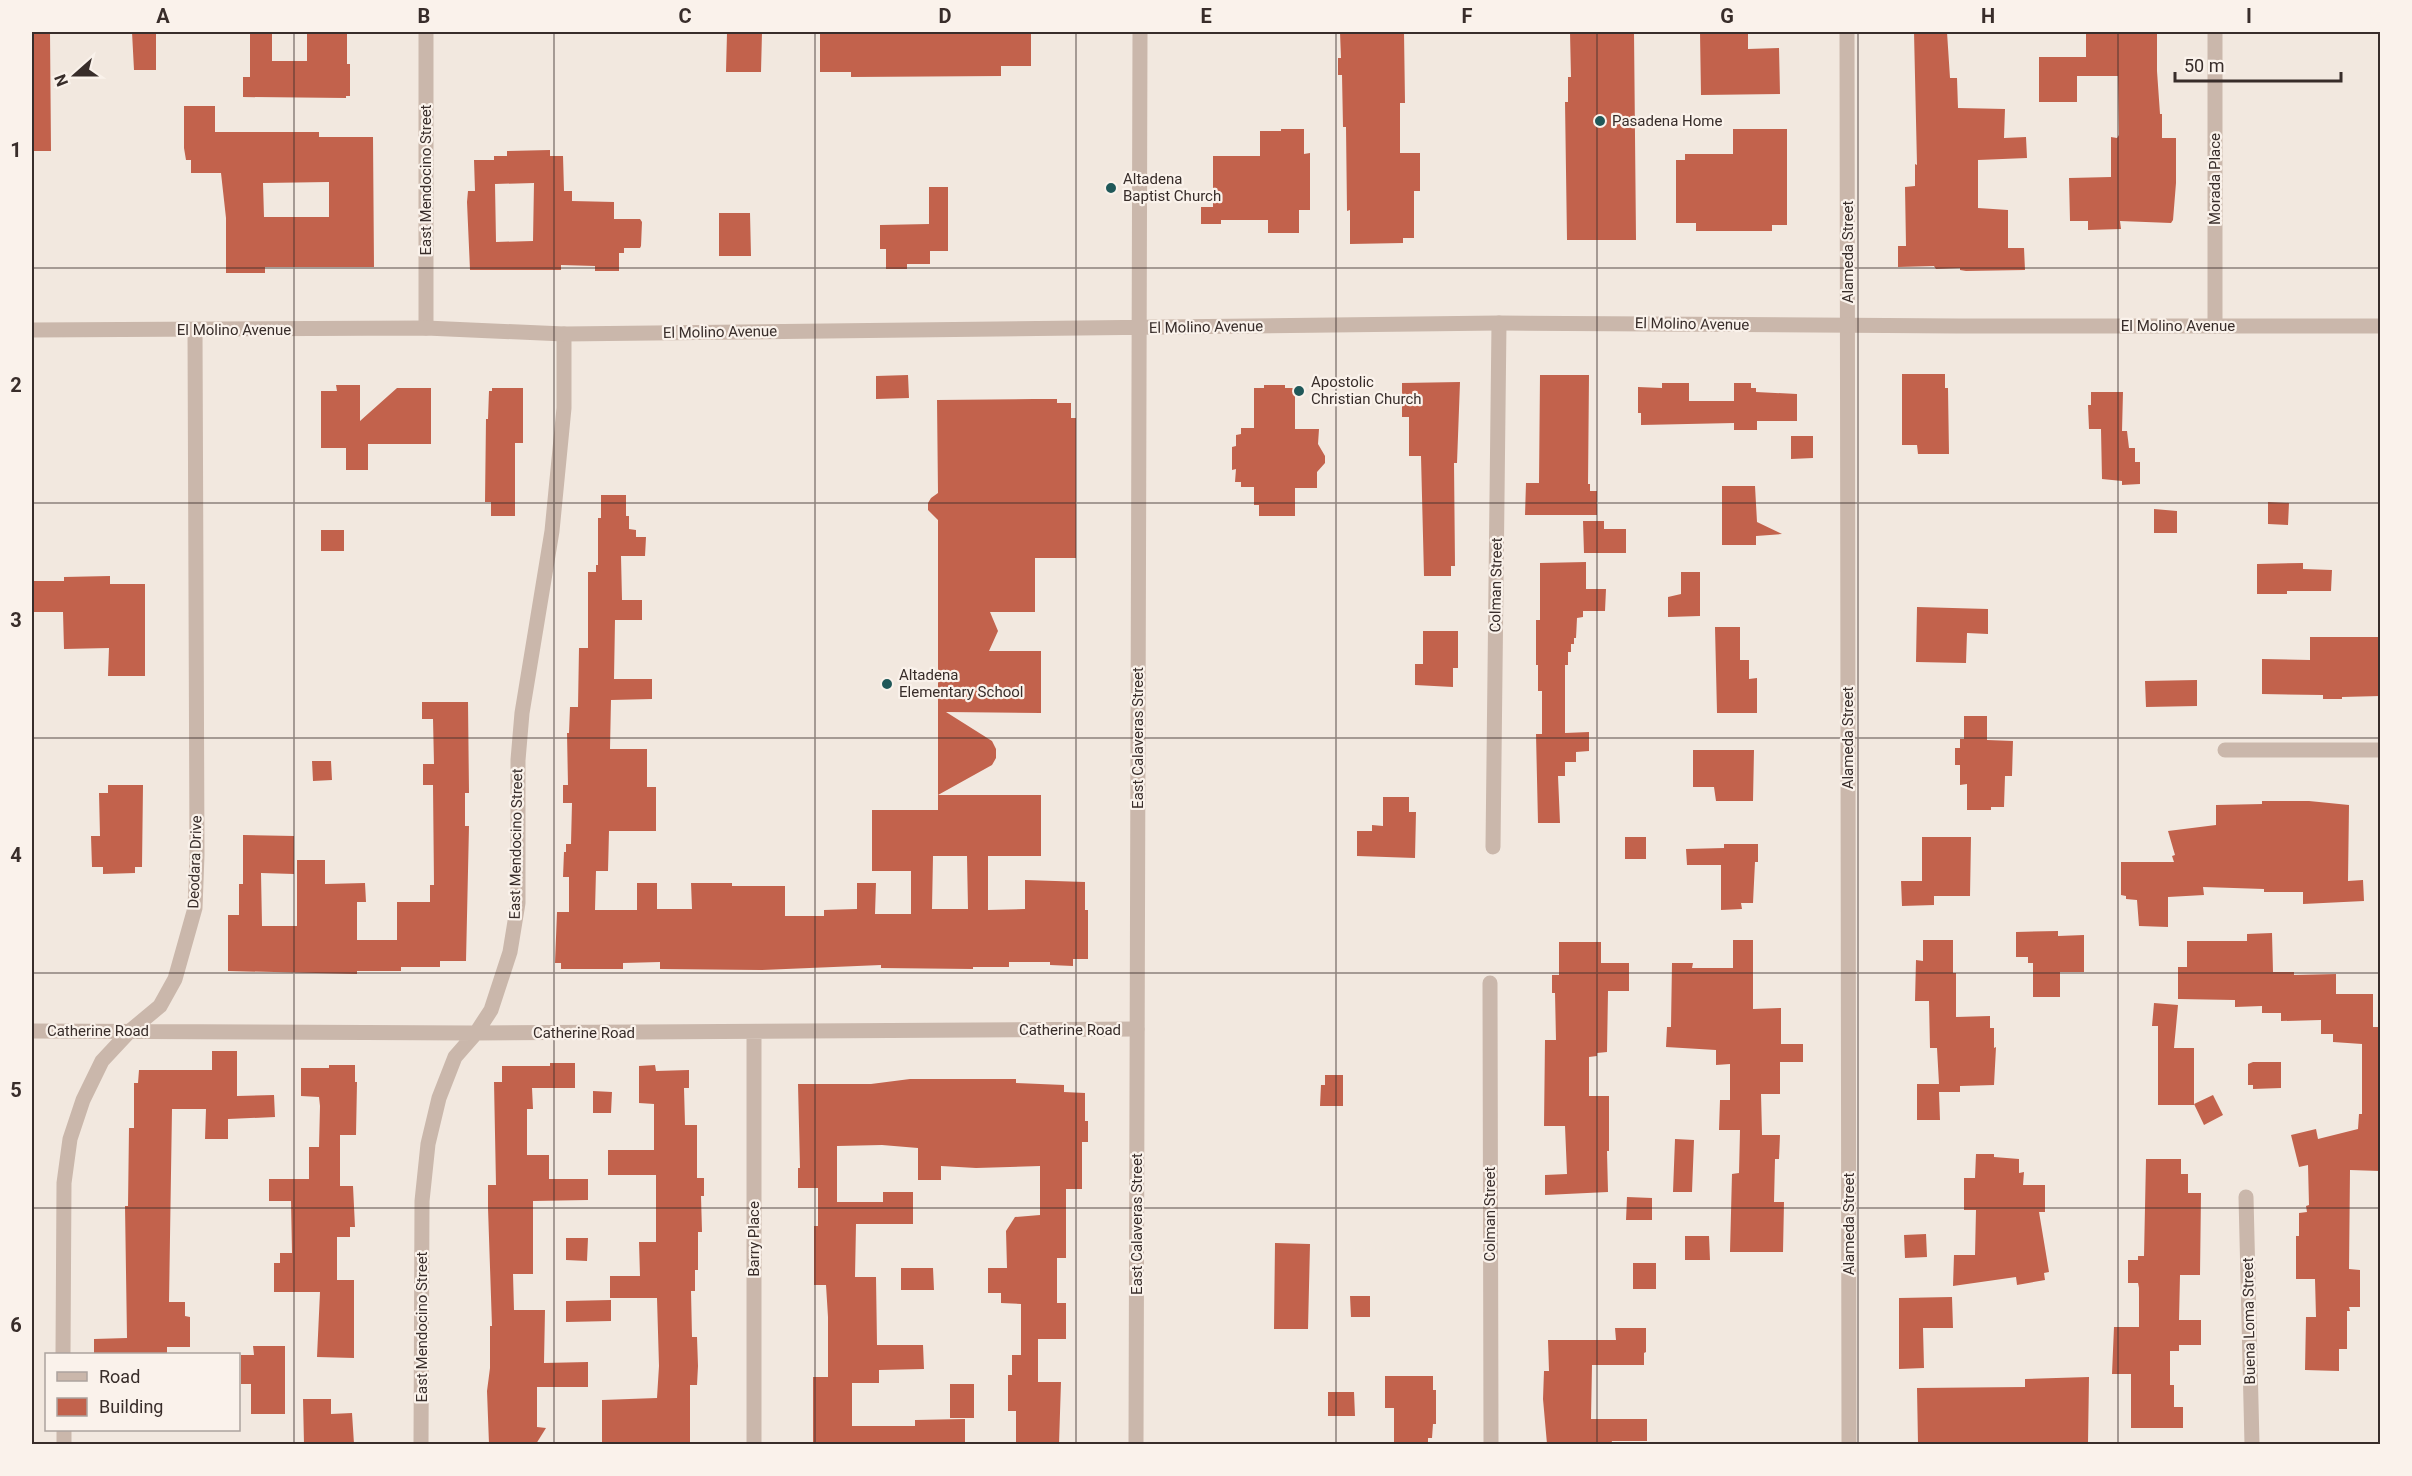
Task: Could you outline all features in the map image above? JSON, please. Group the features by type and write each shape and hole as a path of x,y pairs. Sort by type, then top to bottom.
{"street":[{"name":"East Mendocino Street","path":"426,32 426,328"},
{"name":"East Calaveras Street","path":"1137,1444 1140,32"},
{"name":"Alameda Street","path":"1847,32 1849,1444"},
{"name":"Morada Place","path":"2215,32 2215,326"},
{"name":"El Molino Avenue","path":"32,330 426,328 564,334 1499,323 1848,326 2380,326"},
{"name":"Colman Street","path":"1493,847 1499,323"},
{"name":"Deodara Drive","path":"63,1353 64,1183 70,1139 83,1100 102,1061 130,1031 160,1006 175,980 195,908 197,855 195,330"},
{"name":"East Mendocino Street","path":"421,1444 422,1201 428,1144 439,1098 455,1057 476,1033 491,1010 510,952 518,903 519,748 522,714 557,488 564,408 564,334"},
{"path":"2226,750 2380,750"},
{"name":"Colman Street","path":"1490,983 1491,1444"},
{"name":"Catherine Road","path":"32,1031 754,1033 1137,1029"},
{"name":"Barry Place","path":"754,1033 754,1444"},
{"name":"Buena Loma Street","path":"2246,1197 2252,1444"}],"building":[{"path":"32,32 50,32 51,151 32,151"},
{"path":"132,32 156,32 156,70 134,70"},
{"path":"250,32 272,32 272,61 307,61 307,32 347,32 350,96 346,98 243,97 243,77 250,77"},
{"path":"762,32 761,72 726,72 727,33"},
{"path":"820,32 1031,32 1031,66 1001,66 1001,76 851,77 851,72 820,72"},
{"path":"1340,32 1404,32 1405,103 1400,103 1400,153 1420,153 1420,191 1414,191 1414,238 1403,238 1403,243 1350,244 1350,210 1347,211 1346,127 1343,127 1342,75 1338,75 1338,58 1341,58"},
{"name":"Pasadena Home","path":"1570,32 1634,32 1636,240 1567,240 1565,102 1568,102 1568,77 1571,77"},
{"name":"Pasadena Home","path":"1700,32 1748,32 1748,49 1779,48 1780,94 1701,95"},
{"path":"1914,32 1947,32 1950,78 1957,78 1958,108 2005,109 2004,138 2026,137 2027,158 1978,160 1978,208 2008,210 2008,248 2024,248 2025,270 1966,271 1960,268 1936,269 1934,266 1898,267 1898,246 1906,246 1905,187 1915,186 1915,164 1917,165"},
{"path":"2086,32 2157,32 2157,71 2162,138 2176,138 2176,183 2171,223 2120,221 2121,229 2088,230 2088,221 2070,221 2069,178 2111,177 2111,137 2117,138 2119,135 2118,76 2077,76 2077,102 2039,102 2039,57 2086,57"},
{"path":"184,106 215,106 215,132 319,132 319,137 373,137 374,267 265,267 265,273 226,273 226,218 221,173 191,173 191,160 186,160","holes":["329,182 329,217 264,217 263,183"]},
{"path":"1281,129 1304,129 1304,154 1310,153 1310,210 1299,210 1299,233 1268,233 1268,220 1221,220 1221,224 1201,224 1201,207 1213,207 1213,156 1260,156 1260,131 1281,131"},
{"path":"1733,129 1787,129 1787,225 1772,225 1772,231 1696,231 1696,223 1676,223 1676,160 1685,160 1685,154 1733,154"},
{"path":"550,150 550,156 563,156 564,191 572,191 572,201 614,202 614,219 640,219 642,222 640,248 624,248 624,253 619,253 619,271 595,271 595,266 561,265 561,270 470,270 467,202 468,191 475,191 474,160 494,160 494,156 507,156 507,151","holes":["534,183 533,241 496,242 495,184"]},
{"path":"929,187 948,187 948,251 930,251 930,264 907,264 907,269 886,269 886,249 880,249 880,225 929,224"},
{"path":"719,213 750,213 751,256 719,256"},
{"path":"1902,374 1945,374 1945,388 1948,388 1949,454 1918,454 1917,445 1902,445"},
{"path":"908,375 909,398 876,399 876,376"},
{"path":"1540,375 1589,375 1588,484 1590,484 1590,491 1597,491 1597,515 1525,515 1526,483 1539,483"},
{"path":"1460,382 1457,463 1454,463 1455,566 1451,566 1451,576 1424,576 1421,456 1409,456 1409,417 1402,417 1402,383"},
{"path":"1662,383 1689,383 1689,401 1734,401 1734,383 1751,383 1751,388 1756,388 1756,392 1797,394 1797,421 1757,421 1757,430 1734,430 1734,423 1641,425 1641,413 1638,413 1638,387 1662,388"},
{"path":"336,385 360,385 360,421 397,388 431,388 431,444 368,444 368,470 346,470 346,448 321,448 321,391 337,391"},
{"path":"1264,385 1285,385 1285,388 1295,388 1295,429 1319,429 1318,444 1325,456 1325,463 1317,472 1317,488 1295,488 1295,516 1259,516 1259,505 1254,505 1254,487 1241,487 1241,482 1235,482 1236,469 1232,470 1232,447 1236,446 1236,435 1241,434 1241,428 1254,428 1254,388 1264,388"},
{"path":"492,388 523,388 523,443 515,443 515,516 491,516 491,502 485,502 486,419 488,419 489,391 492,391"},
{"path":"2091,392 2123,392 2122,431 2127,431 2129,448 2135,448 2135,462 2140,462 2140,484 2122,485 2122,481 2102,479 2101,429 2089,429 2088,405 2091,405"},
{"path":"1057,399 1057,403 1071,403 1071,418 1076,418 1076,558 1035,558 1035,612 990,612 998,631 989,651 1041,651 1041,713 946,712 992,741 996,749 996,758 992,765 938,795 938,520 928,510 928,503 938,493 937,400"},
{"path":"1791,436 1813,436 1813,458 1791,459"},
{"path":"1722,486 1755,486 1757,522 1782,534 1756,536 1756,545 1722,545"},
{"path":"601,495 626,495 626,516 629,516 629,529 636,530 636,537 646,537 645,556 621,556 622,600 642,600 642,620 615,620 614,679 652,679 652,699 611,700 610,749 647,749 647,787 656,787 656,831 609,831 608,871 596,871 595,910 637,910 637,883 657,883 657,909 692,909 691,883 732,883 732,886 785,886 785,916 824,916 824,910 857,909 857,883 876,883 875,914 911,914 911,871 872,871 872,810 938,810 938,795 1041,795 1041,856 988,856 988,910 1025,909 1025,880 1085,882 1085,910 1088,910 1088,959 1073,959 1073,966 1050,965 1050,962 1009,962 1009,967 973,967 973,969 881,968 881,965 762,970 660,969 660,962 623,963 623,969 561,969 561,963 555,963 557,912 569,912 569,877 563,877 564,852 566,852 566,844 571,844 572,803 563,803 563,785 568,785 567,733 569,733 570,707 578,707 579,648 588,648 588,572 596,572 596,565 598,565 598,518 601,518","holes":["933,856 967,856 968,909 932,909"]},
{"path":"2268,502 2289,503 2288,525 2268,524"},
{"path":"2154,509 2177,511 2177,533 2154,533"},
{"path":"1583,521 1604,521 1604,529 1626,529 1626,553 1584,553"},
{"path":"321,530 344,530 344,551 321,551"},
{"path":"1586,562 1586,589 1606,589 1605,611 1583,611 1583,617 1577,618 1576,638 1574,638 1574,644 1571,644 1571,652 1568,652 1568,665 1565,665 1565,733 1589,732 1589,751 1576,752 1576,762 1565,762 1565,776 1558,776 1560,823 1538,823 1536,734 1542,734 1542,691 1538,691 1536,620 1540,620 1540,563"},
{"path":"2303,563 2303,569 2332,570 2331,591 2257,594 2257,564"},
{"path":"1681,572 1700,572 1700,616 1668,617 1668,597 1681,594"},
{"path":"110,576 110,584 145,584 145,676 108,676 109,648 64,649 63,612 32,612 32,581 64,581 64,577"},
{"path":"1917,607 1988,609 1988,634 1967,633 1966,663 1916,662"},
{"path":"1715,627 1740,627 1740,660 1749,660 1749,679 1757,678 1757,713 1717,713"},
{"path":"1423,631 1458,631 1458,668 1453,668 1453,687 1415,685 1415,664 1423,664"},
{"path":"2310,637 2380,637 2380,696 2323,699 2323,695 2262,694 2262,659 2310,660"},
{"path":"2197,680 2197,706 2146,707 2145,681"},
{"path":"422,702 468,702 469,793 465,793 465,826 469,826 466,961 440,961 440,967 401,967 401,971 357,971 357,974 228,971 228,915 239,915 239,884 243,884 243,835 294,836 294,874 261,873 262,926 297,926 297,860 325,860 325,884 365,883 366,902 357,902 357,940 397,940 397,902 430,902 430,885 434,885 433,785 423,785 423,764 434,764 433,719 422,719"},
{"path":"1964,716 1987,716 1987,740 2013,741 2012,776 2005,776 2004,807 1991,807 1991,810 1967,810 1967,784 1960,785 1960,765 1955,765 1955,748 1960,748 1960,739 1964,739"},
{"path":"1693,750 1754,750 1753,801 1716,801 1714,787 1693,787"},
{"path":"312,761 331,761 332,780 313,781"},
{"path":"108,785 143,785 142,867 135,867 135,873 103,874 103,867 92,867 91,836 100,836 99,793 108,793"},
{"path":"1383,797 1409,797 1409,812 1416,812 1415,858 1357,856 1357,831 1372,831 1372,825 1383,826"},
{"path":"2262,801 2309,801 2349,805 2348,881 2363,880 2364,901 2303,904 2303,892 2264,892 2264,889 2203,887 2204,895 2168,897 2168,927 2139,926 2137,900 2126,899 2126,896 2121,895 2121,862 2174,862 2172,856 2175,855 2168,831 2216,825 2216,805 2262,804"},
{"path":"1625,837 1646,837 1646,859 1625,859"},
{"path":"1922,837 1971,837 1970,896 1934,896 1934,905 1902,906 1901,881 1922,881"},
{"path":"1724,844 1758,844 1753,903 1741,903 1742,909 1721,910 1721,865 1687,865 1686,849 1724,848"},
{"path":"2058,931 2058,936 2084,935 2084,972 2060,972 2060,997 2033,997 2033,963 2028,963 2028,957 2016,957 2016,932"},
{"path":"2272,933 2273,972 2294,972 2294,975 2336,974 2336,994 2373,994 2373,1027 2380,1027 2380,1171 2350,1170 2349,1269 2360,1270 2360,1307 2349,1307 2350,1311 2347,1311 2347,1349 2339,1349 2339,1371 2305,1370 2306,1317 2316,1317 2315,1279 2296,1279 2296,1236 2299,1236 2299,1213 2307,1212 2306,1206 2309,1205 2308,1165 2299,1167 2291,1135 2316,1129 2318,1139 2358,1129 2359,1114 2362,1114 2362,1044 2333,1042 2333,1034 2321,1034 2321,1020 2281,1021 2281,1013 2262,1013 2262,1006 2235,1007 2235,1000 2178,999 2178,967 2187,967 2187,941 2247,941 2247,934"},
{"path":"1733,940 1753,940 1753,1009 1781,1008 1781,1044 1803,1044 1803,1062 1780,1062 1780,1094 1761,1094 1762,1135 1780,1135 1779,1159 1775,1159 1774,1202 1784,1202 1783,1252 1730,1252 1732,1174 1739,1173 1740,1130 1719,1130 1720,1100 1730,1100 1730,1064 1716,1065 1716,1050 1666,1047 1667,1027 1671,1027 1672,963 1693,963 1692,968 1733,968"},
{"path":"1923,940 1953,940 1956,1017 1990,1016 1990,1028 1994,1028 1994,1048 1996,1047 1994,1085 1960,1086 1960,1092 1939,1092 1940,1120 1917,1120 1917,1084 1939,1084 1937,1048 1930,1048 1929,1001 1915,1001 1916,960 1923,961"},
{"path":"1559,942 1601,942 1601,963 1629,963 1629,991 1608,991 1607,1052 1589,1057 1589,1096 1609,1096 1608,1192 1545,1195 1545,1175 1567,1174 1565,1126 1544,1126 1545,1040 1556,1040 1555,993 1552,993 1552,975 1559,975"},
{"path":"2154,1003 2178,1005 2174,1048 2194,1048 2194,1105 2158,1105 2158,1026 2152,1026"},
{"path":"212,1051 237,1051 237,1096 274,1095 275,1117 228,1119 228,1139 205,1139 206,1109 172,1109 169,1302 185,1302 185,1316 190,1317 190,1347 167,1347 167,1353 94,1353 94,1339 127,1338 125,1206 128,1206 129,1128 134,1128 134,1083 138,1083 139,1070 212,1070"},
{"path":"2281,1062 2281,1088 2253,1089 2253,1085 2248,1085 2248,1064"},
{"path":"550,1063 575,1063 575,1088 532,1088 533,1109 527,1109 527,1155 549,1155 549,1179 588,1179 588,1200 533,1201 533,1274 513,1274 514,1310 545,1310 544,1363 588,1362 588,1387 537,1387 537,1427 546,1428 536,1444 489,1444 487,1391 490,1368 490,1326 492,1326 488,1185 496,1185 494,1082 502,1082 502,1066 550,1066"},
{"path":"329,1065 355,1065 355,1082 357,1082 356,1135 340,1135 340,1186 353,1186 355,1227 350,1227 350,1237 337,1237 337,1280 354,1280 354,1358 317,1357 320,1292 274,1292 274,1263 280,1263 280,1253 292,1253 291,1201 269,1201 269,1179 309,1179 309,1147 319,1147 320,1106 319,1097 301,1096 301,1068 329,1068"},
{"path":"655,1065 656,1071 689,1070 689,1088 684,1088 685,1125 697,1125 697,1178 704,1178 704,1196 701,1196 702,1232 698,1232 698,1270 695,1270 695,1291 691,1291 692,1337 697,1337 698,1366 697,1385 690,1385 690,1443 602,1444 602,1400 657,1398 659,1366 657,1298 610,1298 610,1276 640,1276 639,1242 656,1242 656,1175 608,1175 608,1150 654,1150 654,1104 639,1103 639,1066"},
{"path":"1325,1075 1343,1075 1343,1106 1320,1106 1321,1085 1325,1085"},
{"path":"910,1079 1016,1079 1016,1083 1064,1085 1064,1092 1085,1093 1088,1142 1082,1142 1082,1189 1066,1189 1066,1258 1057,1258 1057,1303 1066,1303 1066,1339 1038,1339 1038,1382 1061,1382 1059,1444 1016,1444 1016,1411 1008,1411 1008,1375 1012,1375 1012,1355 1021,1355 1021,1304 1001,1303 1001,1293 988,1293 988,1268 1007,1268 1006,1231 1015,1217 1040,1215 1040,1166 976,1168 941,1166 941,1180 918,1180 918,1148 882,1145 837,1146 837,1202 883,1202 883,1192 913,1192 913,1224 856,1224 855,1277 876,1277 877,1345 923,1345 924,1369 879,1370 879,1383 852,1383 852,1426 915,1426 915,1420 965,1419 965,1444 813,1443 813,1377 828,1377 828,1317 826,1285 814,1285 814,1226 818,1226 818,1188 798,1188 798,1168 800,1168 798,1084 871,1084"},
{"path":"593,1091 612,1092 611,1113 593,1113"},
{"path":"2213,1095 2223,1115 2204,1125 2194,1104"},
{"path":"1675,1139 1694,1140 1692,1192 1673,1192"},
{"path":"1976,1154 1994,1154 1994,1157 2019,1159 2019,1173 2024,1172 2023,1185 2045,1185 2045,1212 2039,1212 2049,1272 2044,1273 2045,1280 2017,1285 2016,1277 1953,1286 1954,1255 1975,1255 1976,1210 1964,1210 1964,1178 1975,1178"},
{"path":"2146,1159 2181,1159 2181,1174 2188,1174 2188,1193 2201,1193 2200,1275 2180,1275 2179,1320 2201,1320 2201,1345 2179,1345 2179,1351 2170,1351 2170,1385 2174,1385 2174,1407 2183,1407 2183,1428 2131,1428 2131,1374 2112,1374 2114,1327 2139,1327 2139,1288 2138,1283 2128,1283 2128,1260 2138,1260 2138,1256 2144,1256"},
{"path":"1627,1197 1652,1198 1652,1220 1626,1220"},
{"path":"1926,1234 1927,1257 1905,1258 1904,1235"},
{"path":"1685,1236 1709,1236 1710,1260 1685,1260"},
{"path":"566,1238 588,1238 587,1261 566,1260"},
{"path":"1275,1243 1310,1244 1308,1329 1274,1329"},
{"path":"1633,1263 1656,1263 1656,1289 1633,1289"},
{"path":"901,1268 933,1268 934,1290 901,1290"},
{"path":"1350,1296 1370,1296 1370,1317 1351,1317"},
{"path":"1952,1297 1953,1328 1923,1328 1924,1368 1899,1369 1899,1298"},
{"path":"611,1300 611,1321 566,1322 566,1301"},
{"path":"1615,1328 1646,1328 1644,1365 1592,1365 1591,1419 1647,1419 1647,1441 1612,1441 1611,1444 1547,1444 1543,1399 1544,1371 1549,1371 1548,1340 1616,1340"},
{"path":"253,1346 285,1346 285,1414 251,1414 251,1384 241,1384 241,1355 254,1355"},
{"path":"1385,1376 1433,1376 1433,1390 1436,1390 1436,1424 1433,1424 1432,1438 1428,1438 1428,1444 1394,1444 1394,1408 1385,1408"},
{"path":"2089,1377 2088,1443 1918,1444 1917,1388 2025,1387 2025,1379"},
{"path":"950,1384 974,1384 974,1418 950,1418"},
{"path":"1328,1392 1354,1392 1355,1416 1328,1416"},
{"path":"303,1399 331,1399 331,1414 352,1413 354,1444 304,1444"}],"place":[{"name":"Pasadena Home","path":"1600,121"},
{"name":"Altadena Baptist Church","path":"1111,188"},
{"name":"Apostolic Christian Church","path":"1299,391"},
{"name":"Altadena Elementary School","path":"887,684"}]}
